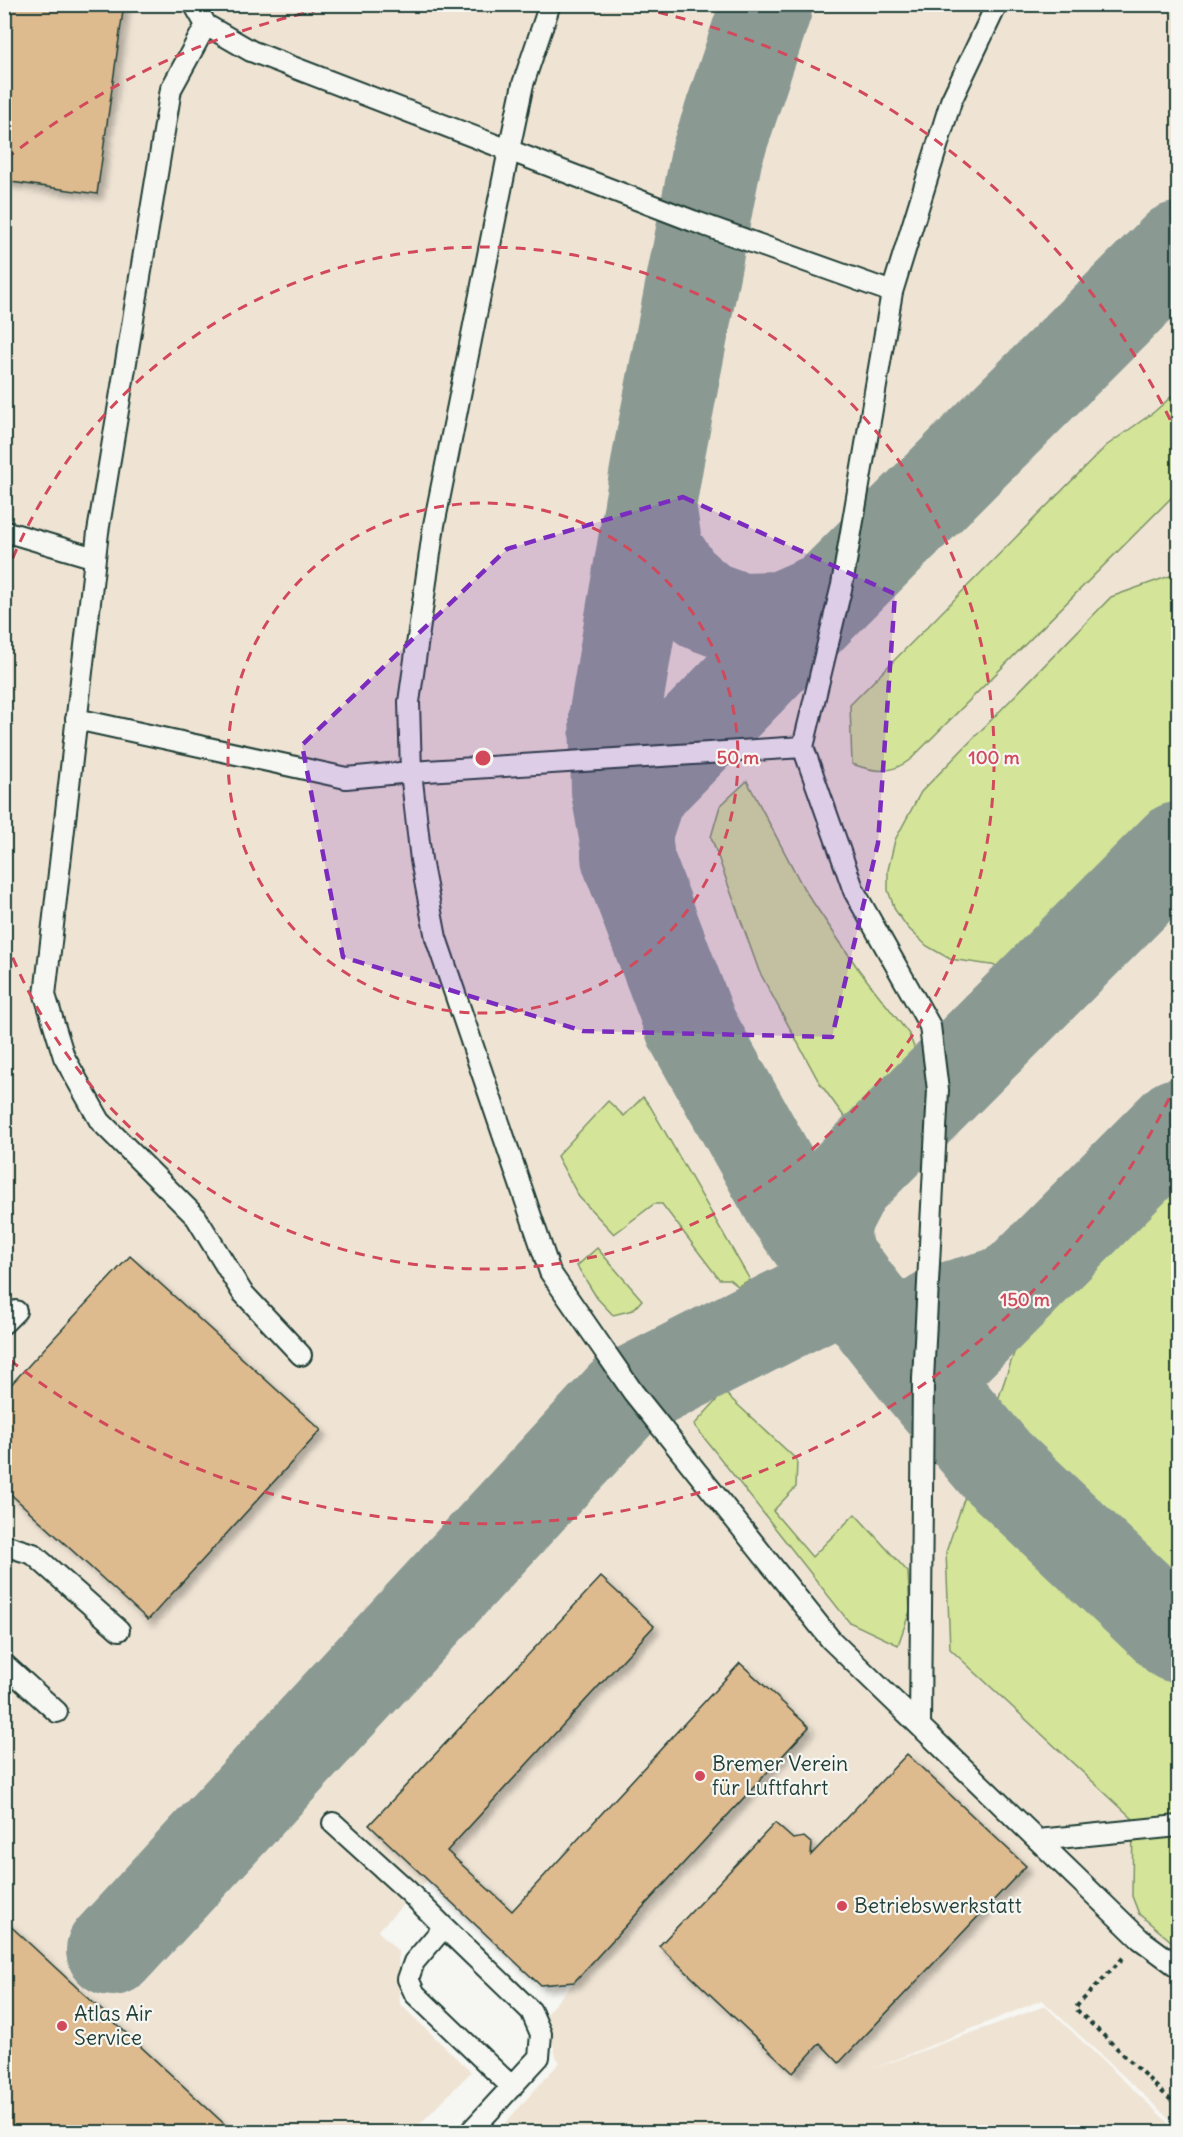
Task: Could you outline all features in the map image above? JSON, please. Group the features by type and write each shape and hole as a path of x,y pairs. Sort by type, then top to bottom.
{"lane":[{"path":"194,4 206,25 251,51 693,221 892,292"},
{"path":"550,4 523,84 509,150 434,525 409,702 411,772 422,860 436,938 550,1272 633,1392 831,1640 1140,1939 1179,1968"},
{"path":"920,1726 922,1379 938,1090 930,1026 854,891 802,747 842,585 892,292 951,101 997,4"},
{"path":"206,25 171,89 95,558 45,995 64,1057 100,1121 196,1217 242,1292 301,1355"},
{"path":"4,531 95,558"},
{"path":"76,719 346,778 802,747"},
{"path":"4,1545 33,1554 119,1630"},
{"path":"4,1664 57,1712"},
{"path":"333,1823 408,1891 531,2011 541,2034 539,2057 470,2133"},
{"path":"1038,1840 1179,1826"},
{"path":"444,1928 414,1962 408,1979 415,1994 512,2087"}],"path":[{"path":"1140,1939 1075,2008 1179,2107"}],"highlighted area":[{"path":"683,497 895,594 878,843 832,1037 583,1031 343,957 302,745 507,549"}],"shaded area":[{"path":"5,5 1178,5 1178,2127 1042,2000 875,2068 1045,2006 1178,2132 497,2132 560,2062 556,2057 546,2014 573,1983 540,1985 428,1879 378,1931 398,1951 400,2004 471,2072 412,2132 5,2132"}],"green space":[{"path":"1178,391 1178,491 911,759 889,770 868,769 852,764 850,705 1106,446 1154,412"},
{"path":"1178,573 1178,798 1015,962 998,966 950,959 927,946 908,928 895,910 888,890 888,870 895,840 921,792 1111,597"},
{"path":"747,781 804,889 859,970 909,1034 918,1058 851,1126 819,1082 759,971 711,837 720,806"},
{"path":"643,1097 750,1280 738,1286 729,1279 719,1279 662,1204 654,1204 614,1234 579,1197 557,1156 608,1101 624,1116"},
{"path":"1178,1185 1178,1947 1139,1914 1132,1896 1133,1819 950,1649 946,1552 1015,1350"},
{"path":"597,1248 642,1300 633,1310 613,1315 597,1298 577,1266"},
{"path":"724,1392 797,1460 796,1487 773,1511 812,1557 855,1514 908,1572 910,1611 898,1645 849,1622 694,1425"}],"building":[{"path":"4,4 124,4 97,194 4,181"},
{"path":"130,1256 321,1430 148,1620 4,1488 4,1392"},
{"name":"Bremer Verein für Luftfahrt","path":"601,1577 654,1626 447,1851 512,1911 740,1663 809,1727 574,1982 540,1985 369,1825"},
{"name":"Betriebswerkstatt","path":"907,1754 1026,1866 839,2063 820,2043 793,2073 659,1946 775,1823 793,1839 804,1837 812,1844 811,1855"},
{"name":"Atlas Air Service","path":"4,1920 233,2132 4,2132"}],"taxiway":[{"path":"628,852 617,791 615,713 659,453 717,154 767,4"},
{"path":"1178,248 830,596 640,791 627,830 627,857 692,1029 790,1204 826,1255 923,1379 996,1465 1178,1637"},
{"path":"650,505 657,551 679,584 705,606 738,618 782,617 830,596"},
{"path":"826,1255 825,1221 845,1182 1178,848"},
{"path":"1020,1283 1017,1285 1008,1290 998,1294 942,1311 921,1327 916,1338 914,1353 923,1379 1019,1284 1051,1252 1178,1124"},
{"path":"112,1950 624,1396 848,1282"}],"place":[{"name":"Bremer Verein für Luftfahrt","path":"700,1776"},
{"name":"Betriebswerkstatt","path":"842,1906"},
{"name":"Atlas Air Service","path":"62,2026"}]}
